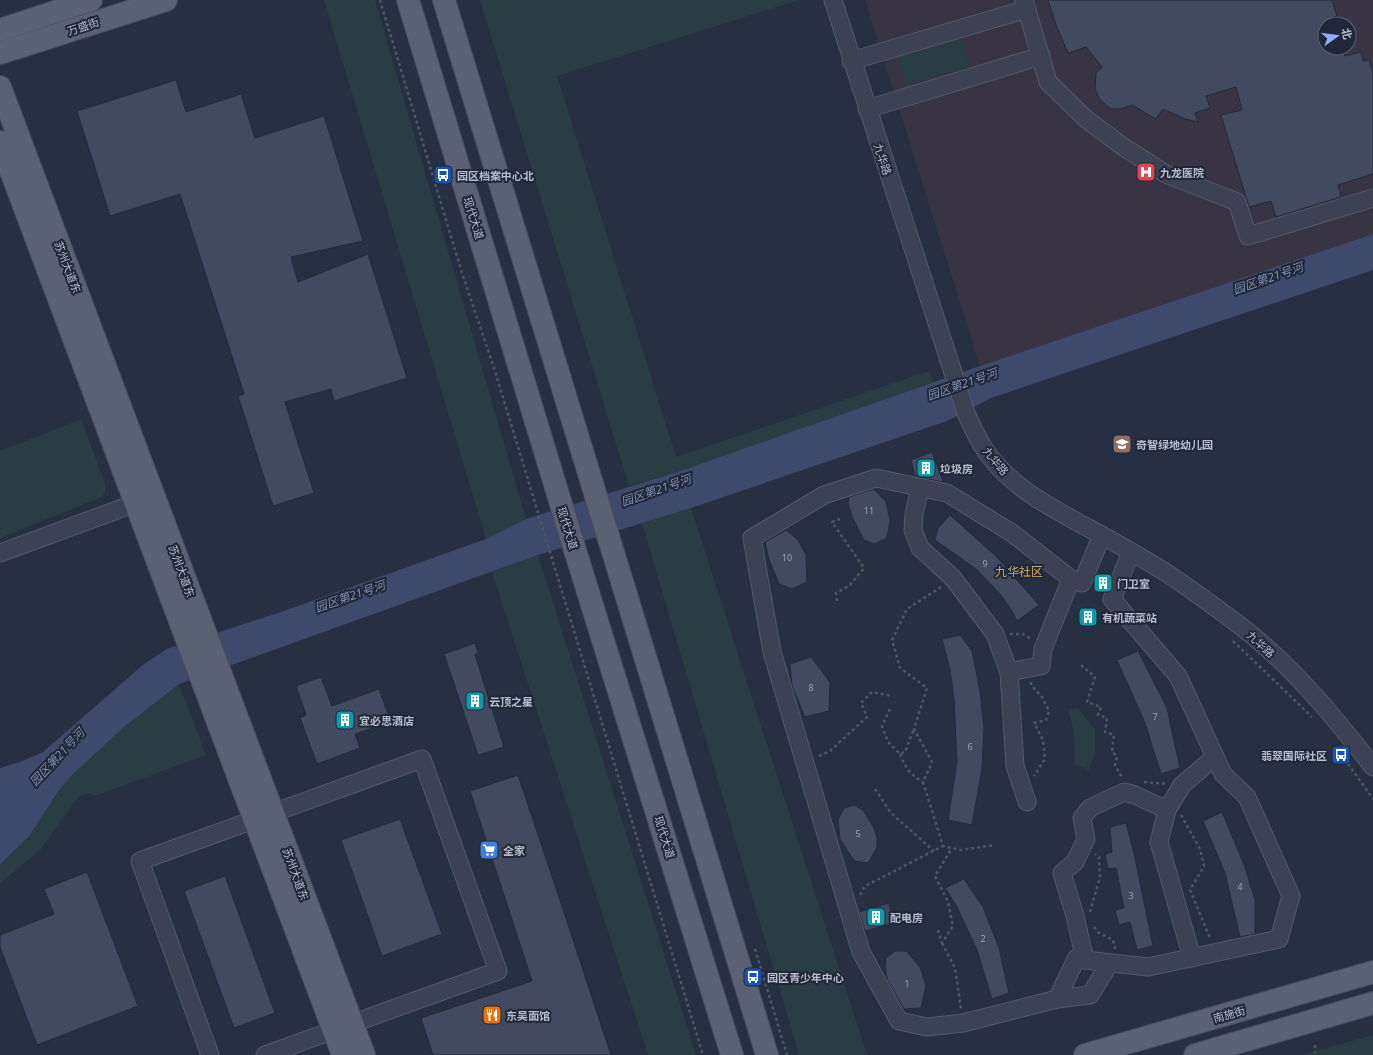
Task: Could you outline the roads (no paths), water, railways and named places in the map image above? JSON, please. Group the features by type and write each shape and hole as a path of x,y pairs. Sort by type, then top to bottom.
{"main road":[{"name":"万盛街","path":"0,30 91,0"},
{"name":"万盛街","path":"0,53 166,0"},
{"name":"现代大道","path":"408,0 574,547 732,1055"},
{"path":"444,0 767,1055"},
{"name":"苏州大道东","path":"0,87 145,499 195,634 343,1027 364,1055"},
{"name":"苏州大道东","path":"0,142 145,499"},
{"name":"南施街","path":"1085,1055 1373,972"},
{"path":"1195,1055 1373,1003"},
{"name":"苏州大道东","path":"343,1027 343,1055"}],"street":[{"name":"九华路","path":"833,0 851,61 953,375 975,434 988,454 1018,485 1033,497 1102,535 1179,581 1253,636 1309,691 1348,734 1373,767"},
{"path":"851,61 1026,5 1048,82 1086,119 1122,146 1166,174 1236,202 1248,236 1373,198"},
{"path":"867,109 1041,56"},
{"path":"1102,535 1082,583 1071,579 1012,533 947,493 876,478 824,495 752,538 772,652 861,952 898,1020 927,1026 963,1023 1057,999 1090,995 1115,963"},
{"path":"920,488 914,514 913,530 920,548 953,578 995,634 1009,672 1015,766 1027,802"},
{"path":"0,552 145,499"},
{"path":"1081,960 1148,967 1278,939 1291,896 1247,796 1223,774 1178,676 1112,599 1131,552"},
{"path":"1009,672 1041,666 1043,649 1071,579"},
{"path":"1192,958 1158,842 1170,805 1182,785 1215,757"},
{"path":"210,1055 140,861 422,759 498,971 265,1055"},
{"path":"1057,999 1081,960 1075,916 1062,872 1075,862 1086,839 1082,818 1090,808 1124,792 1170,805"},
{"path":"1054,873 1081,960"}],"water":[{"name":"园区第21号河","path":"1373,234 1373,270 991,398 947,421 691,508 538,555 179,684 124,727 73,774 60,789 29,836 0,865 0,768 20,762 43,752 144,664 167,649 281,612 486,539 526,519 680,471 980,366"}],"place":[{"name":"九龙医院","path":"1146,172"},
{"name":"园区档案中心北","path":"443,175"},
{"name":"奇智绿地幼儿园","path":"1122,444"},
{"name":"垃圾房","path":"926,468"},
{"name":"门卫室","path":"1103,583"},
{"name":"有机蔬菜站","path":"1088,617"},
{"name":"云顶之星","path":"475,701"},
{"name":"宜必思酒店","path":"345,720"},
{"name":"翡翠国际社区","path":"1341,755"},
{"name":"全家","path":"489,850"},
{"name":"配电房","path":"876,917"},
{"name":"园区青少年中心","path":"753,977"},
{"name":"东吴面馆","path":"492,1015"}],"district":[{"name":"九华社区","path":"1019,571"}]}
